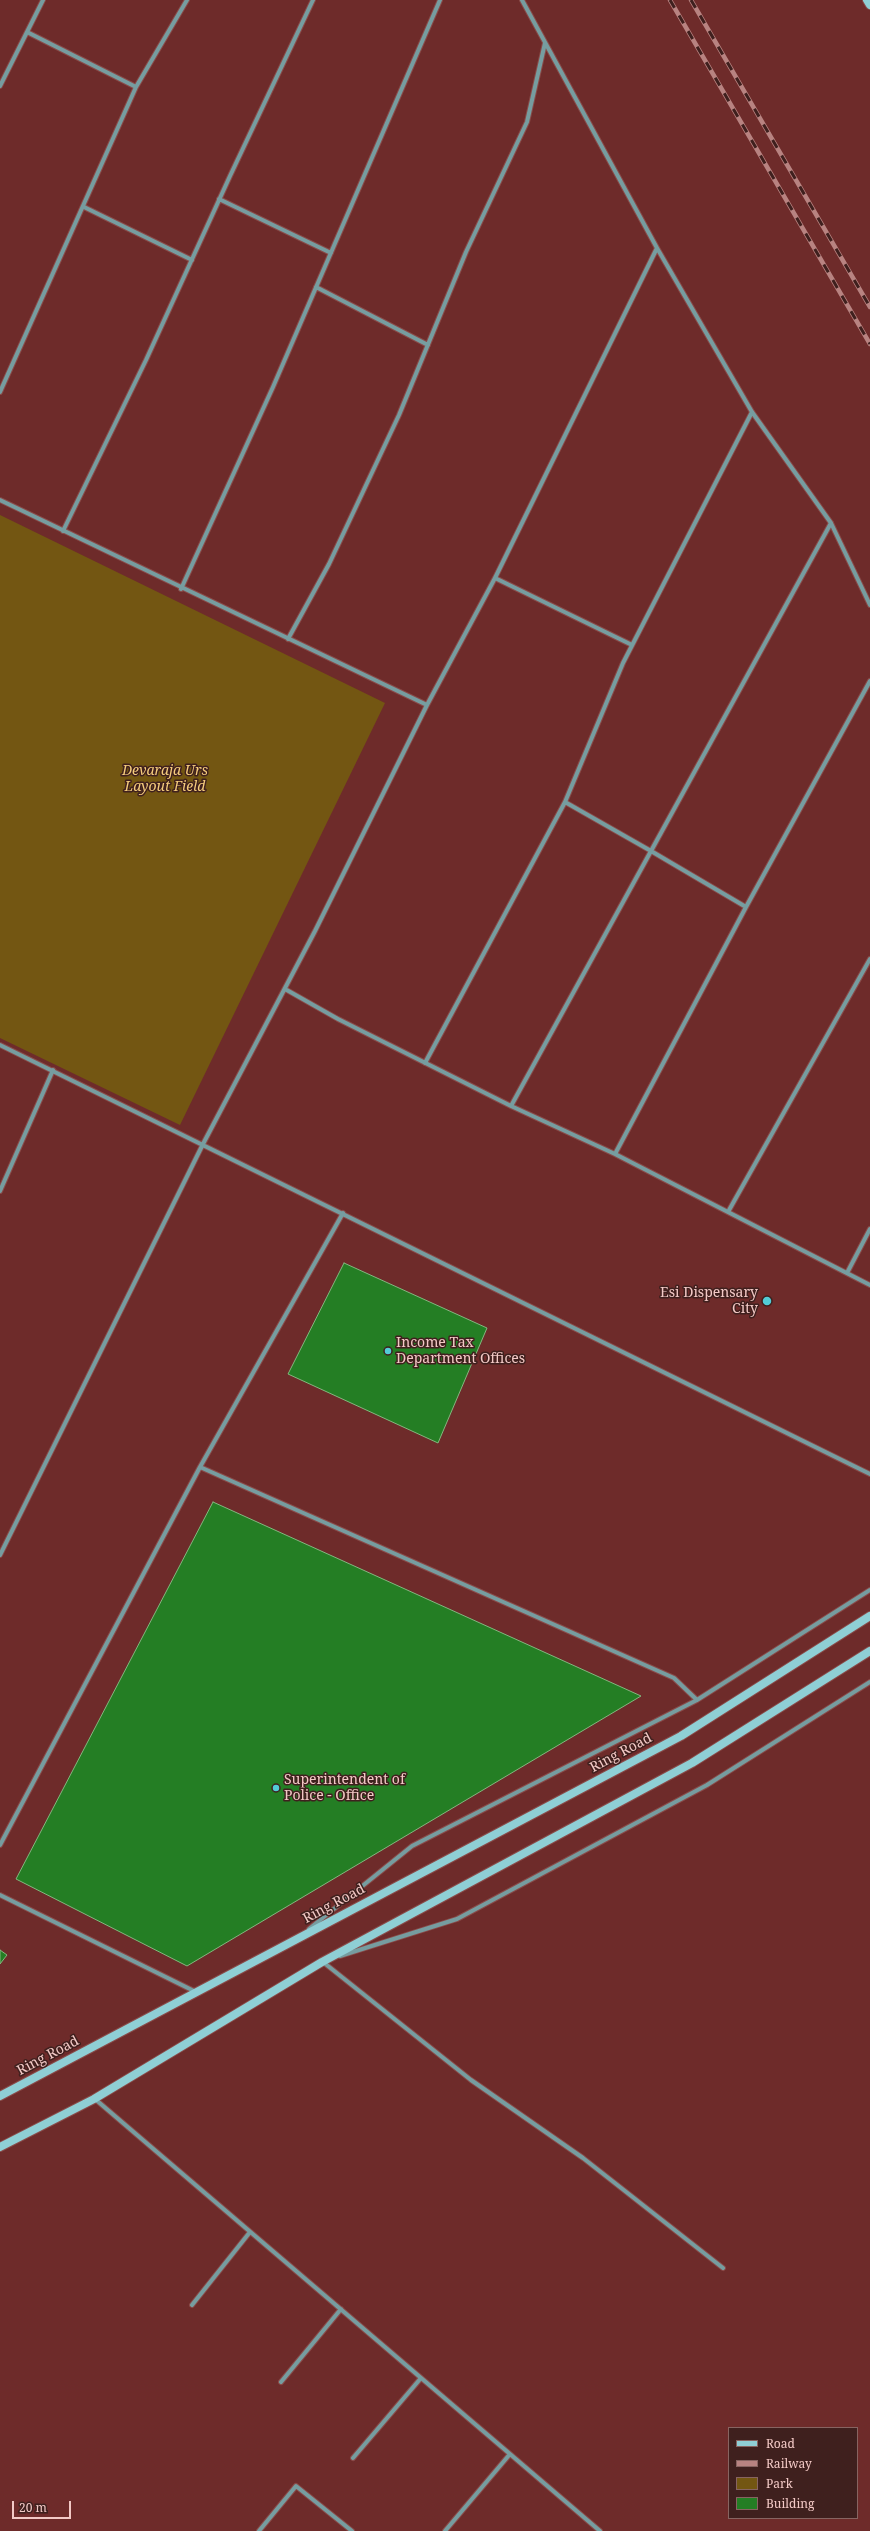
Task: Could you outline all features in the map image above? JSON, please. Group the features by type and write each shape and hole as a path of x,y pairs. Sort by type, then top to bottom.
{"main road":[{"path":"867,0 870,5"},
{"name":"Ring Road","path":"0,2096 681,1736 870,1616"},
{"path":"0,2147 94,2099 322,1962 692,1763 870,1651"}],"street":[{"path":"0,86 43,0"},
{"path":"0,392 84,208 136,87 188,0"},
{"path":"63,531 85,489 313,0"},
{"path":"181,589 331,253 440,0"},
{"path":"522,0 657,248 752,412 831,523 870,605"},
{"path":"27,32 136,87"},
{"path":"288,638 329,564 399,415 466,252 527,122 545,43"},
{"path":"219,199 331,253"},
{"path":"84,208 192,260"},
{"path":"0,1555 203,1144 285,989 427,705 495,578 657,248"},
{"path":"316,287 428,345"},
{"path":"425,1063 565,802 632,645 752,412"},
{"path":"0,500 181,589 288,638 427,705"},
{"path":"511,1106 831,523"},
{"path":"495,578 632,645"},
{"path":"615,1154 746,907 870,682"},
{"path":"565,802 652,850 746,907"},
{"path":"728,1212 870,959"},
{"path":"285,989 338,1019 511,1106 615,1154 870,1285"},
{"path":"0,1045 870,1474"},
{"path":"0,1191 53,1070"},
{"path":"0,1845 200,1467 343,1213"},
{"path":"847,1273 870,1229"},
{"path":"200,1467 674,1678 697,1700"},
{"path":"298,1938 412,1846 697,1700 870,1590"},
{"path":"322,1962 456,1919 707,1785 870,1682"},
{"path":"0,1894 196,1992"},
{"path":"322,1962 471,2080 583,2158 723,2268"},
{"path":"94,2099 598,2530"},
{"path":"192,2306 250,2232"},
{"path":"281,2382 341,2309"},
{"path":"354,2458 421,2378"},
{"path":"444,2531 510,2454"},
{"path":"259,2531 296,2486 352,2531"}],"green space":[{"name":"Devaraja Urs Layout Field","path":"0,515 385,703 180,1125 0,1038"}],"building":[{"name":"Income Tax Department Offices","path":"344,1263 487,1328 438,1443 288,1374"},
{"name":"Superintendent of Police - Office","path":"213,1502 641,1696 187,1966 16,1879"},
{"path":"0,1950 7,1955 0,1964"}],"railway":[{"path":"670,0 870,344"},
{"path":"691,0 870,307"}],"place":[{"name":"Esi Dispensary City","path":"767,1301"},
{"name":"Income Tax Department Offices","path":"388,1351"},
{"name":"Superintendent of Police - Office","path":"276,1788"}]}
